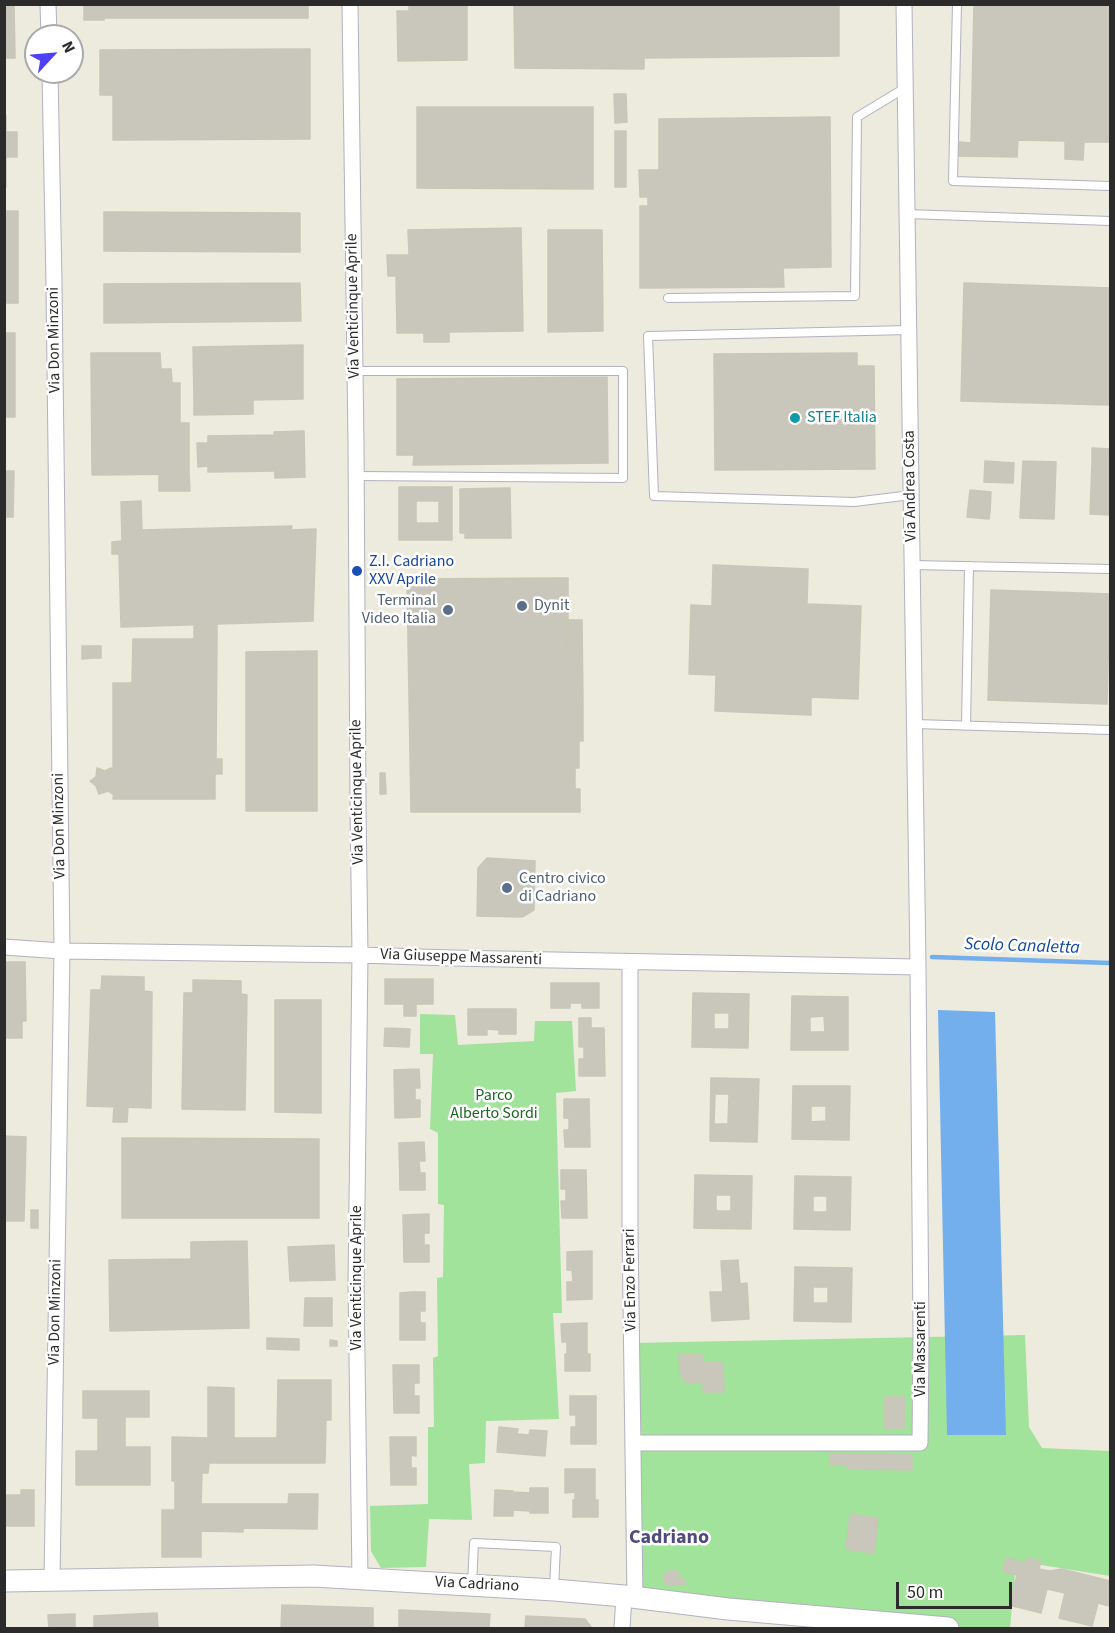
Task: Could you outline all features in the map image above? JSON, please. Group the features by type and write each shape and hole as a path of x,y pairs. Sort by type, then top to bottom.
{"street":[{"path":"48,4 49,24"},
{"name":"Via Venticinque Aprile","path":"350,4 360,955 356,1283 360,1579"},
{"name":"Via Andrea Costa","path":"904,4 918,968"},
{"name":"Via Don Minzoni","path":"50,84 62,951 52,1580"},
{"name":"Via Giuseppe Massarenti","path":"4,947 62,951 360,955 918,968"},
{"name":"Via Enzo Ferrari","path":"622,1629 630,1597 633,1443 630,962"},
{"name":"Via Massarenti","path":"633,1443 920,1443 918,968"},
{"name":"Via Cadriano","path":"4,1581 314,1576 554,1590 948,1629"}],"lane":[{"path":"957,4 953,182 1110,186"},
{"path":"668,298 855,296 857,117 905,88"},
{"path":"907,214 1110,221"},
{"path":"909,330 648,336 654,496 854,502 911,495"},
{"path":"355,371 623,371 623,478 356,476"},
{"path":"912,565 1110,569"},
{"path":"966,726 969,566"},
{"path":"915,724 1110,730"},
{"path":"472,1585 474,1543 556,1547 554,1590"}],"green space":[{"name":"Parco Alberto Sordi","path":"420,1014 455,1015 458,1045 534,1041 535,1021 572,1021 576,1091 556,1093 562,1313 553,1313 559,1419 486,1421 485,1463 469,1464 472,1520 429,1519 426,1567 381,1568 371,1551 370,1506 428,1504 428,1427 434,1427 433,1358 438,1356 437,1278 443,1277 444,1205 438,1204 438,1133 430,1129 433,1054 420,1054"},
{"path":"1025,1335 1029,1427 1042,1448 1110,1451 1110,1576 1016,1561 1010,1628 925,1628 626,1598 632,1343"}],"water":[{"path":"938,1010 995,1012 1006,1435 947,1435"}],"building":[{"path":"4,4 14,4 15,58 4,58"},
{"path":"84,4 308,4 308,18 104,18 104,20 84,20"},
{"path":"409,4 467,4 467,60 398,61 397,11 409,11"},
{"path":"514,4 839,4 839,56 644,58 644,69 515,68"},
{"path":"974,4 1110,4 1110,142 1084,142 1083,160 1065,159 1065,141 1018,140 1017,157 959,156 959,142 971,143"},
{"path":"310,49 310,139 113,140 113,95 100,95 100,50"},
{"path":"614,94 626,94 627,122 615,123"},
{"path":"417,107 593,107 593,189 417,188"},
{"path":"4,115 6,115 6,132 17,132 17,157 6,157 6,187 4,187"},
{"path":"830,117 831,267 783,268 784,287 640,288 640,206 648,206 648,197 640,197 639,170 659,170 659,119"},
{"path":"615,131 626,131 626,161 615,161"},
{"path":"615,161 626,161 626,187 615,187"},
{"path":"4,211 18,211 18,303 4,303"},
{"path":"104,212 300,213 300,252 104,251"},
{"path":"521,228 523,331 449,332 449,342 424,342 424,333 397,333 396,276 388,276 387,255 409,255 408,230"},
{"path":"548,230 602,230 603,331 548,332"},
{"path":"300,283 301,321 104,323 104,284"},
{"path":"964,283 1110,288 1110,405 961,401"},
{"path":"4,333 15,333 15,417 4,417"},
{"path":"303,345 303,399 194,401 193,347"},
{"path":"91,353 160,353 161,369 171,369 172,383 180,383 180,423 189,423 189,474 92,475"},
{"name":"STEF Italia","path":"857,353 857,366 874,366 875,469 715,470 714,354"},
{"path":"607,377 608,463 413,465 414,455 397,455 397,379"},
{"path":"253,400 253,414 194,415 194,401"},
{"path":"304,431 305,477 275,478 274,432"},
{"path":"274,435 274,471 208,472 208,466 198,467 197,443 208,443 208,436"},
{"path":"1092,448 1110,449 1110,464 1092,463"},
{"path":"985,461 1014,463 1013,483 984,482"},
{"path":"1023,461 1056,462 1054,519 1020,518"},
{"path":"1092,463 1110,464 1110,515 1090,514"},
{"path":"4,471 14,471 13,517 4,517"},
{"path":"159,474 189,474 190,491 159,491"},
{"path":"399,487 452,487 452,540 399,540","holes":["416,501 439,501 439,523 416,523"]},
{"path":"510,488 511,538 465,538 465,533 460,533 460,489"},
{"path":"970,490 991,492 990,512 979,511 978,518 967,517"},
{"path":"141,501 142,530 292,526 291,530 316,529 313,621 121,627 119,554 112,554 112,542 122,541 121,502"},
{"path":"979,511 990,512 989,519 978,518"},
{"path":"713,565 808,569 807,604 861,606 858,699 811,697 811,715 715,711 716,675 689,674 691,605 712,606"},
{"path":"568,578 568,812 411,812 407,579"},
{"path":"991,590 1110,594 1107,704 988,700"},
{"path":"567,620 582,620 583,702 568,703"},
{"path":"194,624 217,624 217,639 194,639"},
{"path":"133,639 217,639 216,759 222,759 222,774 215,774 215,799 113,799 115,785 122,782 113,773 113,683 132,683"},
{"path":"82,646 92,646 93,658 82,659"},
{"path":"92,646 101,646 101,658 93,658"},
{"path":"317,651 317,811 246,811 246,652"},
{"path":"583,702 583,741 579,741 579,768 575,768 575,789 580,789 580,812 568,812 568,703"},
{"path":"97,768 105,771 111,768 114,776 122,782 115,785 114,795 108,791 99,794 96,786 90,781 96,777"},
{"path":"380,773 385,773 386,794 380,794"},
{"path":"487,858 535,861 534,910 522,917 477,916 478,868"},
{"path":"4,962 25,962 26,1021 22,1021 22,1038 4,1038"},
{"path":"102,976 144,977 144,991 152,992 151,1108 87,1106 91,990 101,990"},
{"path":"385,979 433,979 433,1004 416,1004 416,999 404,999 404,1004 385,1004"},
{"path":"193,980 241,981 241,994 247,995 245,1110 182,1109 184,993 193,993"},
{"path":"551,983 599,983 599,1008 582,1008 582,1003 570,1003 570,1008 551,1008"},
{"path":"693,993 749,994 748,1048 692,1047","holes":["714,1013 729,1013 729,1029 714,1029"]},
{"path":"792,996 848,997 848,1050 791,1050","holes":["824,1016 825,1032 810,1032 810,1017"]},
{"path":"404,999 416,999 416,1016 404,1016"},
{"path":"275,1000 321,1000 321,1113 275,1112"},
{"path":"468,1009 516,1009 516,1034 499,1034 499,1030 487,1029 487,1035 468,1035"},
{"path":"579,1018 591,1018 591,1028 579,1028"},
{"path":"385,1028 410,1029 409,1047 384,1046"},
{"path":"579,1028 604,1028 605,1076 579,1076 579,1059 584,1059 584,1047 579,1047"},
{"path":"419,1069 420,1088 415,1088 415,1100 420,1100 420,1117 395,1118 394,1070"},
{"path":"711,1078 759,1079 757,1142 710,1141","holes":["715,1094 729,1094 728,1124 714,1124"]},
{"path":"793,1086 850,1086 849,1140 792,1139","holes":["811,1106 826,1106 826,1121 811,1122"]},
{"path":"564,1099 589,1099 590,1147 565,1147 564,1130 569,1130 569,1118 564,1118"},
{"path":"114,1107 128,1107 127,1122 113,1122"},
{"path":"4,1136 26,1137 24,1221 4,1221"},
{"path":"122,1138 319,1139 319,1218 122,1218"},
{"path":"424,1142 425,1161 419,1161 420,1173 425,1173 425,1190 400,1190 399,1143"},
{"path":"561,1170 586,1170 587,1218 562,1218 561,1201 566,1201 566,1189 561,1189"},
{"path":"695,1175 752,1176 751,1229 694,1228","holes":["716,1195 731,1195 731,1211 716,1211"]},
{"path":"795,1176 851,1177 850,1230 794,1229","holes":["813,1196 827,1196 827,1212 813,1212"]},
{"path":"31,1210 38,1210 38,1228 31,1228"},
{"path":"429,1214 429,1233 424,1233 424,1245 429,1245 429,1262 404,1262 403,1215"},
{"path":"247,1241 249,1328 110,1331 109,1260 191,1259 191,1242"},
{"path":"334,1245 335,1280 290,1281 288,1247"},
{"path":"592,1251 592,1299 567,1300 567,1282 573,1282 572,1270 567,1270 567,1252"},
{"path":"738,1260 740,1284 747,1283 749,1319 712,1321 710,1292 723,1292 721,1261"},
{"path":"795,1267 852,1268 851,1322 794,1321","holes":["813,1287 828,1287 828,1303 813,1303"]},
{"path":"425,1292 425,1311 420,1311 420,1323 425,1323 425,1340 400,1340 400,1293"},
{"path":"305,1298 332,1298 332,1326 304,1326"},
{"path":"587,1323 587,1354 590,1354 590,1371 565,1371 567,1342 562,1342 561,1324"},
{"path":"267,1338 299,1339 299,1350 267,1349"},
{"path":"330,1340 337,1341 337,1346 330,1346"},
{"path":"679,1354 702,1354 702,1362 723,1362 724,1392 703,1392 703,1383 685,1383 685,1376 680,1377"},
{"path":"393,1365 419,1365 419,1383 414,1383 414,1396 419,1396 419,1413 394,1413"},
{"path":"278,1380 331,1380 331,1420 326,1420 325,1463 209,1463 208,1473 202,1473 201,1504 288,1504 289,1494 318,1494 317,1529 243,1528 243,1532 201,1531 201,1557 162,1557 162,1510 175,1510 175,1481 172,1481 172,1437 208,1438 208,1387 234,1388 234,1438 277,1438"},
{"path":"83,1391 149,1391 149,1417 125,1417 125,1447 150,1447 150,1485 76,1485 76,1451 98,1451 98,1418 83,1418"},
{"path":"570,1396 596,1396 596,1444 571,1444 571,1427 576,1427 576,1415 570,1415"},
{"path":"885,1397 905,1397 905,1428 885,1428"},
{"path":"499,1427 518,1429 517,1434 529,1435 530,1430 547,1431 545,1456 497,1452"},
{"path":"390,1437 416,1437 416,1456 411,1455 411,1468 416,1468 416,1485 391,1485"},
{"path":"830,1454 912,1455 912,1470 847,1469 847,1465 830,1465"},
{"path":"565,1469 569,1469 570,1488 575,1488 575,1492 565,1493"},
{"path":"569,1469 595,1469 595,1500 598,1500 598,1517 573,1517 575,1488 570,1488"},
{"path":"530,1488 548,1488 548,1513 513,1510 513,1516 494,1516 495,1490 530,1493"},
{"path":"21,1490 34,1490 34,1526 4,1526 4,1495 21,1495"},
{"path":"850,1514 878,1518 874,1553 846,1549"},
{"path":"1006,1558 1026,1563 1027,1558 1041,1561 1039,1569 1050,1571 1062,1569 1110,1581 1109,1606 1098,1603 1092,1626 1059,1618 1065,1593 1047,1589 1041,1613 1009,1605 1017,1575 1003,1571"},
{"path":"668,1571 678,1571 678,1579 685,1579 685,1585 666,1585 663,1576"},
{"path":"282,1605 373,1608 373,1628 281,1628"},
{"path":"399,1610 490,1614 489,1628 399,1628"},
{"path":"157,1613 158,1628 94,1628 94,1616"},
{"path":"75,1614 75,1628 49,1628 48,1615"},
{"path":"526,1616 585,1619 592,1628 525,1628"}],"waterway":[{"name":"Scolo Canaletta","path":"932,957 1110,963"}],"place":[{"name":"STEF Italia","path":"795,418"},
{"name":"Z.I. Cadriano XXV Aprile","path":"357,571"},
{"name":"Dynit","path":"522,606"},
{"name":"Terminal Video Italia","path":"448,610"},
{"name":"Centro civico di Cadriano","path":"507,888"}],"district":[{"name":"Cadriano","path":"669,1539"}]}
